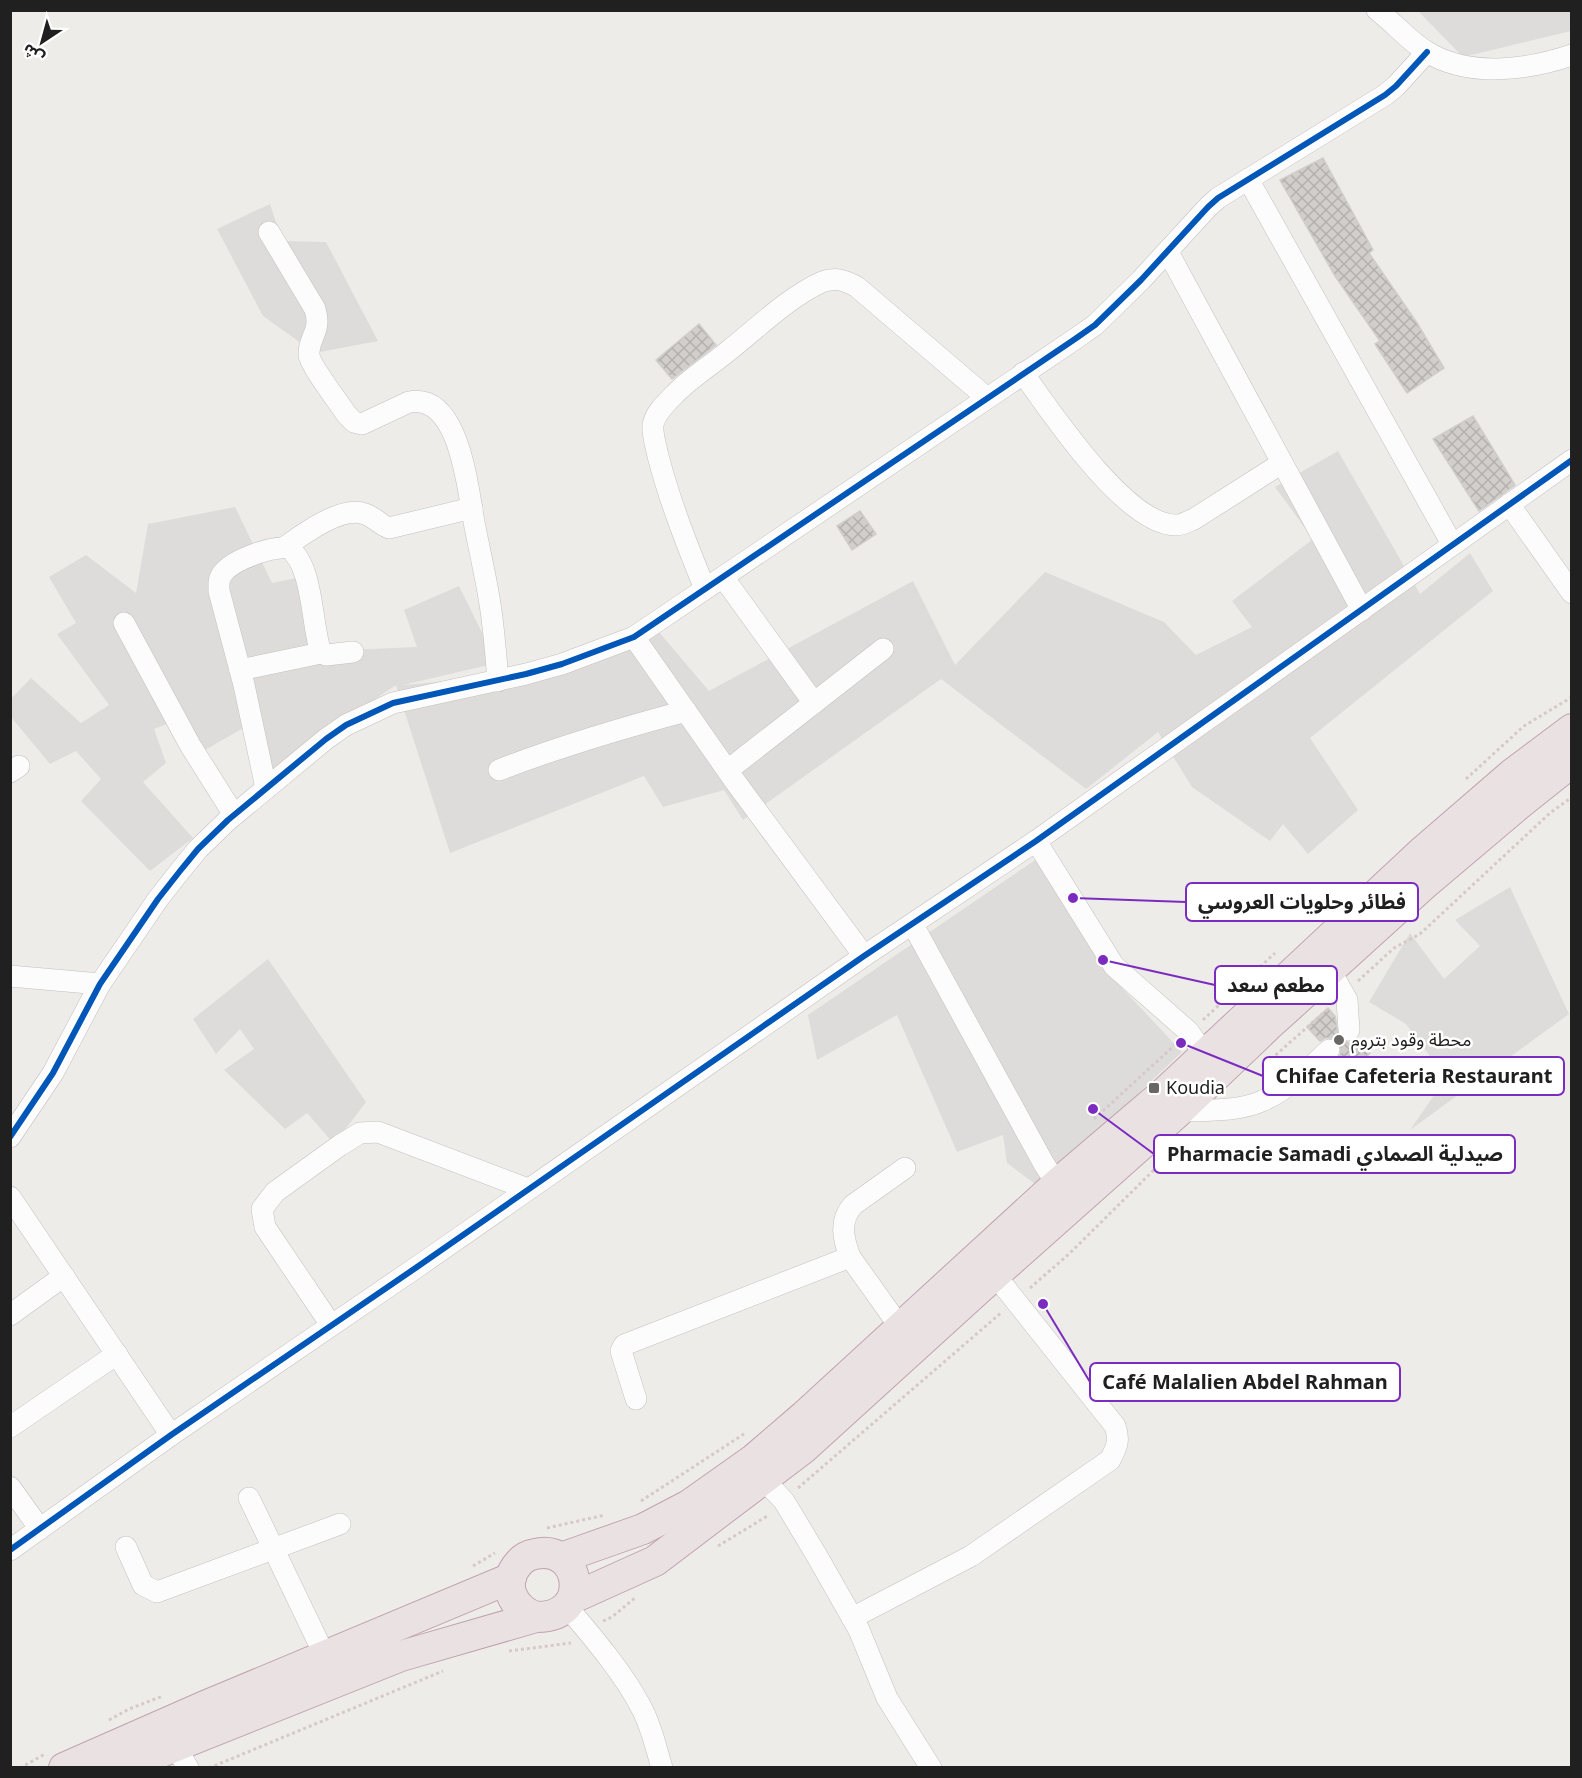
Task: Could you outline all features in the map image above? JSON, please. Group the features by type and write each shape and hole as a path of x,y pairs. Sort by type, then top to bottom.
{"highway":[{"path":"561,1558 643,1530 719,1486 754,1459 1057,1184 1197,1044 1512,774 1572,729"},
{"path":"122,1767 182,1757 401,1656 536,1617 558,1614 570,1603 655,1561 804,1448 1179,1111 1427,882 1572,762"},
{"path":"536,1617 518,1607 510,1588 515,1568 531,1555 541,1552 552,1554 561,1558 569,1566 574,1576 575,1588 570,1603"},
{"path":"57,1760 325,1656 511,1578"}],"street":[{"path":"1377,10 1427,52 1465,66 1511,68 1572,55"},
{"path":"10,1137 19,1127 52,1073 100,984 180,871 198,849 234,815 326,739 346,725 378,709 419,697 498,681 562,664 634,637 1095,325 1208,207 1248,179 1385,95 1427,52"},
{"path":"1248,179 1452,544"},
{"path":"269,231 315,309 318,325 310,347 310,360 347,415 354,422 362,424 410,402 424,402 434,406 448,425 462,454 490,605 498,681"},
{"path":"1167,252 1362,610"},
{"path":"705,589 680,528 654,439 653,424 659,412 675,394 778,311 807,291 824,282 836,279 857,286 986,398"},
{"path":"1023,373 1061,428 1112,487 1135,507 1168,524 1179,525 1194,519 1282,463"},
{"path":"10,1550 171,1435 864,956 1036,841 1572,460"},
{"path":"1509,504 1572,594"},
{"path":"266,788 240,670 219,591 219,581 224,571 234,563 271,549 285,547 314,527 339,516 355,512 365,514 389,528 472,508"},
{"path":"285,547 294,552 302,568 313,608 321,653"},
{"path":"723,577 814,703"},
{"path":"124,623 190,745 234,815"},
{"path":"634,637 864,956"},
{"path":"728,770 883,649"},
{"path":"240,670 321,653 326,656 353,652"},
{"path":"500,770 604,733 686,711"},
{"path":"1036,841 1114,966 1197,1044"},
{"path":"913,925 1057,1184"},
{"path":"1330,970 1347,1000 1349,1030"},
{"path":"10,976 100,984"},
{"path":"1179,1111 1232,1108 1262,1101 1290,1083 1329,1050"},
{"path":"331,1325 265,1227 262,1209 275,1192 339,1146 360,1132 378,1132 528,1189"},
{"path":"900,1327 850,1257 843,1232 843,1221 846,1212 853,1205 905,1168"},
{"path":"13,1206 64,1276 171,1435"},
{"path":"636,1399 621,1352 624,1345 850,1257"},
{"path":"852,1618 971,1556 1110,1460 1117,1448 1119,1436 1115,1426 995,1275"},
{"path":"10,1316 64,1276"},
{"path":"10,1427 117,1354"},
{"path":"764,1480 784,1501 852,1618 887,1698 931,1767"},
{"path":"10,1487 40,1529"},
{"path":"249,1498 325,1656"},
{"path":"126,1547 143,1585 157,1592 340,1524"},
{"path":"570,1603 585,1628 631,1689 643,1710 662,1767"}],"path":[{"path":"1462,783 1524,726 1572,697"},
{"path":"1086,1125 1197,1044 1277,952"},
{"path":"636,1504 744,1434"},
{"path":"539,1530 616,1513"},
{"path":"464,1571 501,1549"},
{"path":"99,1725 129,1709 173,1692"},
{"path":"20,1767 57,1760"}],"shaded area":[{"path":"1418,11 1571,11 1571,31 1463,57"},
{"path":"270,204 282,241 326,242 378,341 315,353 263,316 217,229"},
{"path":"1338,451 1420,594 1470,553 1493,591 1310,738 1358,810 1308,854 1283,824 1270,841 1192,787 1158,732 1086,789 941,679 743,820 724,790 663,807 644,776 450,853 396,685 270,771 245,727 205,750 185,717 154,729 166,763 143,782 193,838 150,871 81,801 101,779 76,751 50,764 11,717 10,700 31,678 81,723 109,705 57,634 76,623 49,577 86,555 136,593 148,524 235,507 272,583 301,577 325,651 417,647 404,610 459,586 497,663 403,685 493,677 653,625 709,691 913,581 955,665 1045,572 1164,622 1196,655 1252,627 1232,601 1313,539 1275,487"},
{"path":"1044,854 1123,989 1182,1052 1039,1187 1007,1163 1003,1135 957,1152 897,1015 817,1060 808,1015"},
{"path":"1510,887 1569,1014 1410,1130 1446,1078 1406,1024 1369,1002 1410,933 1444,979 1480,946 1455,920"},
{"path":"268,959 366,1102 334,1144 307,1113 285,1129 224,1070 254,1049 240,1029 216,1054 193,1019"}],"building":[{"path":"1323,158 1373,250 1369,253 1417,323 1444,368 1407,393 1375,344 1380,341 1335,276 1280,180"},
{"path":"699,324 716,345 672,379 656,360"},
{"path":"1473,416 1515,485 1479,511 1433,439"},
{"path":"860,511 876,534 852,550 837,526"},
{"name":"محطة وقود بتروم","path":"1328,1008 1335,1016 1339,1038 1349,1043 1357,1039 1370,1053 1350,1073 1337,1060 1341,1053 1339,1042 1332,1038 1320,1041 1307,1027"}],"cycle path":[{"path":"10,1137 53,1073 100,984 180,871 198,849 228,820 326,739 346,725 393,703 526,674 562,664 634,637 1095,325 1218,198 1385,95 1427,52"},
{"path":"10,1550 171,1435 864,956 1036,841 1572,460"}],"place":[{"name":"فطائر وحلويات العروسي","path":"1073,898"},
{"name":"مطعم سعد","path":"1103,960"},
{"name":"محطة وقود بتروم","path":"1339,1040"},
{"name":"Chifae Cafeteria Restaurant","path":"1181,1043"},
{"name":"Koudia","path":"1154,1088"},
{"name":"Pharmacie Samadi صيدلية الصمادي","path":"1093,1109"},
{"name":"Café Malalien Abdel Rahman","path":"1043,1304"}]}
